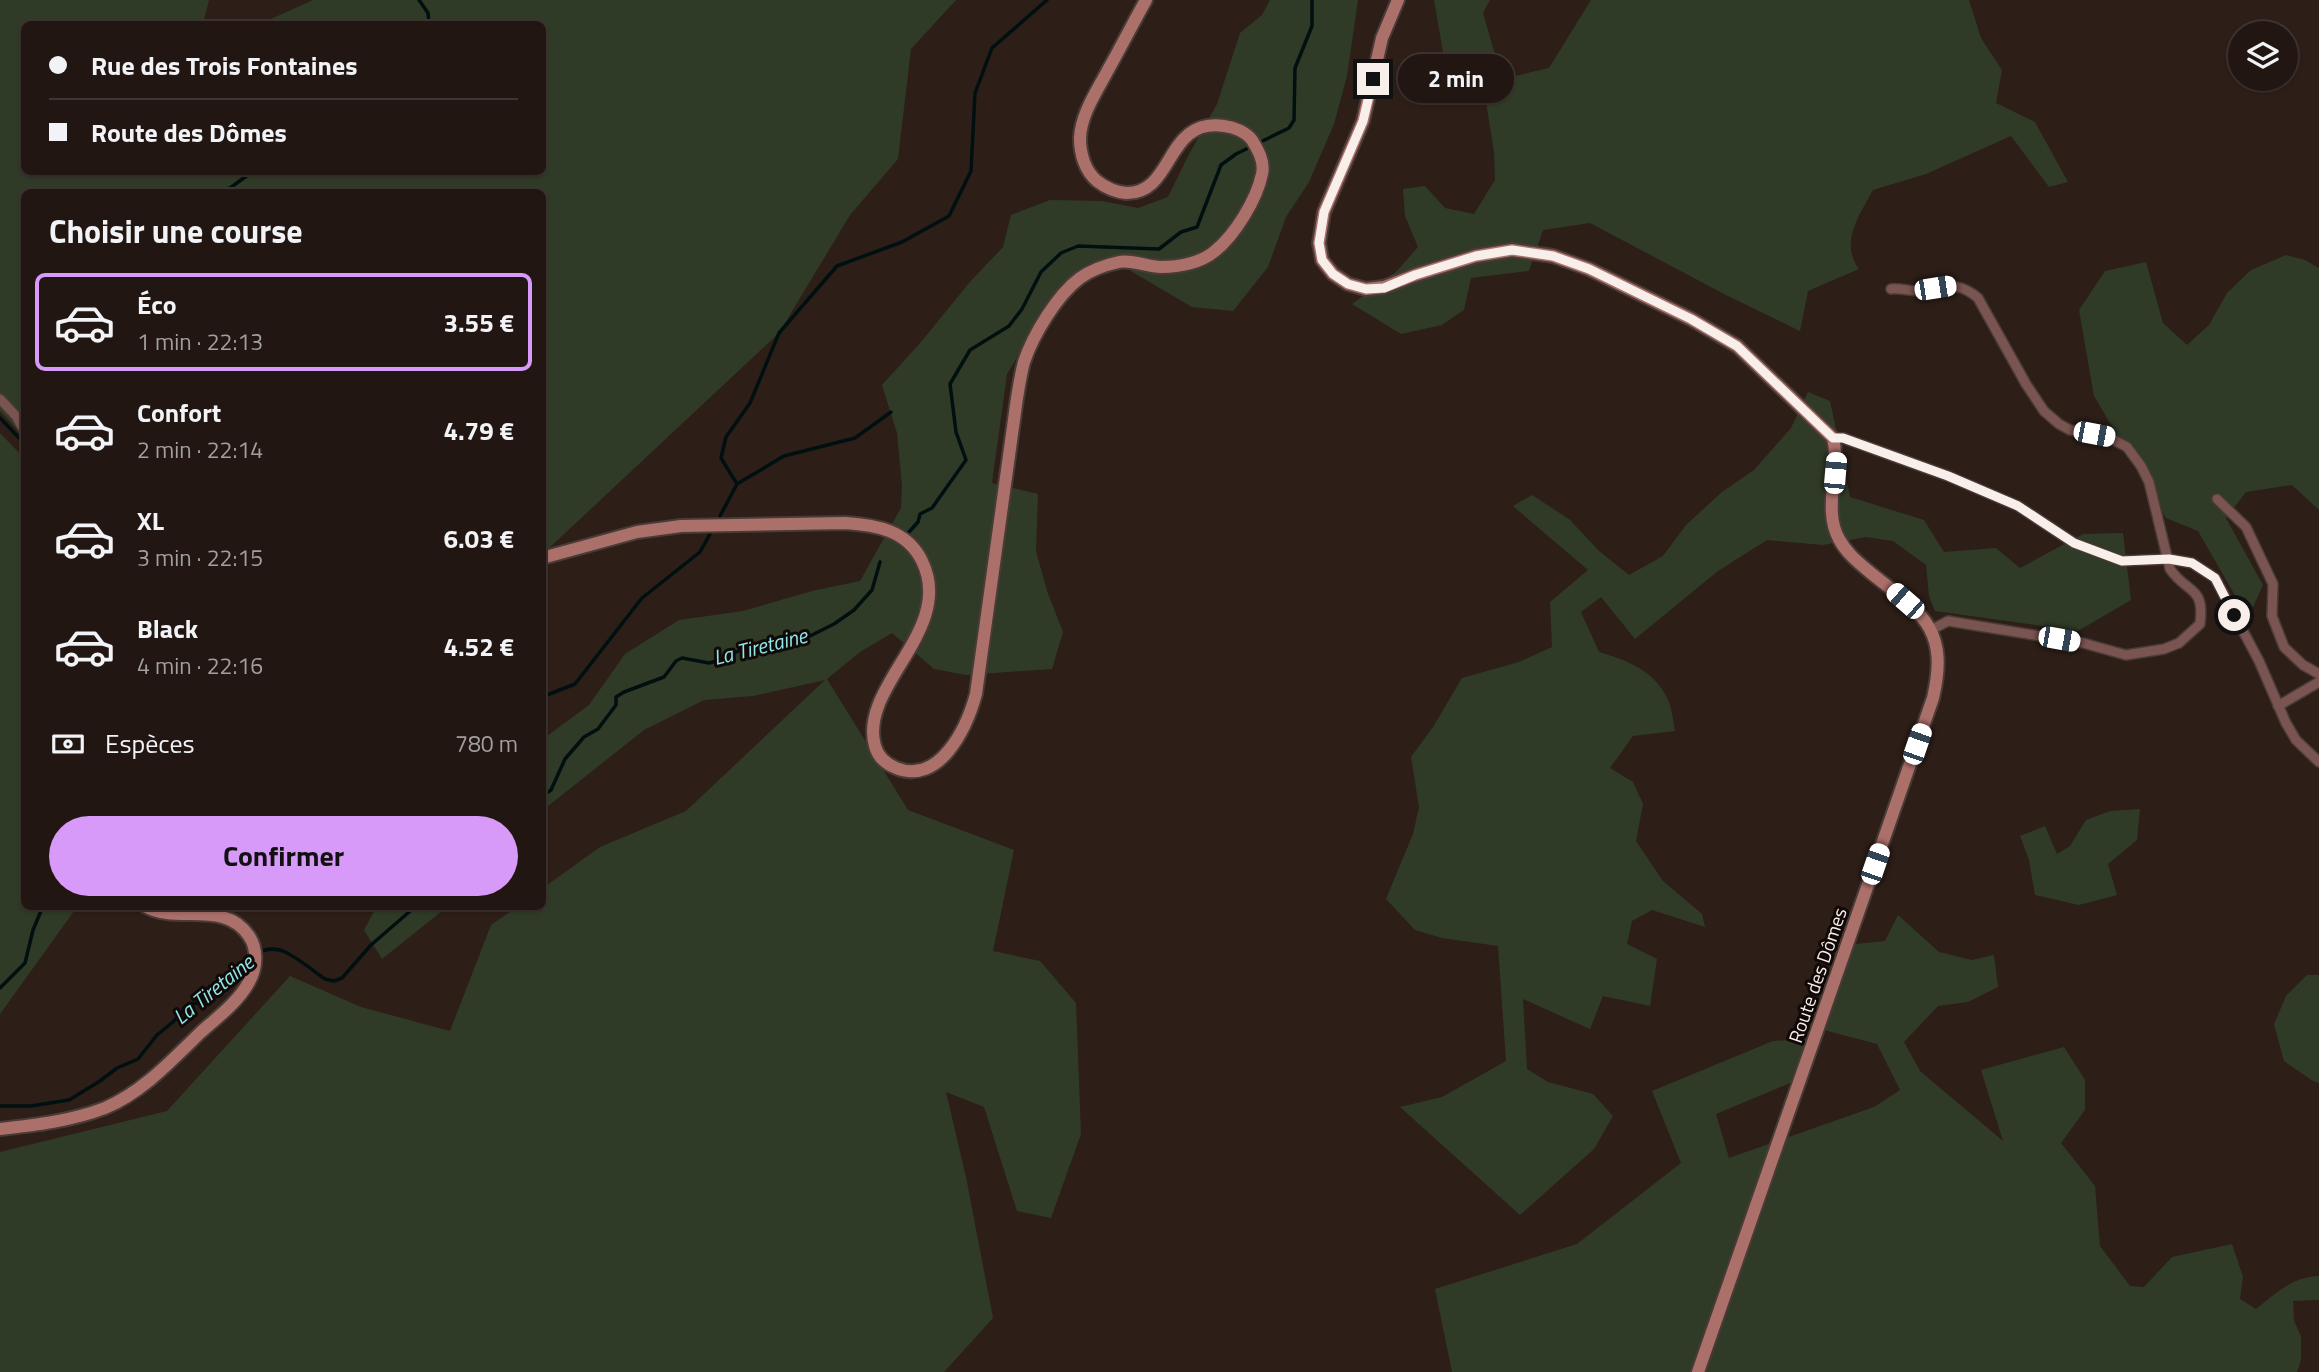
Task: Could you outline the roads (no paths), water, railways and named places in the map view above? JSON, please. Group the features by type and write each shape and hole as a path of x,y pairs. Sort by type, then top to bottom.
{"main road":[{"path":"546,557 637,532 681,526 845,523 872,524 887,529 917,551 924,565 928,607 922,626 881,703 873,730 875,746 880,758 889,765 914,772 927,768 948,752 961,734 976,694 1006,469 1024,362 1039,330 1060,299 1079,279 1100,267 1123,261 1158,267 1187,265 1215,251 1238,224 1255,197 1263,172 1260,154 1249,136 1227,126 1208,125 1189,134 1173,153 1161,174 1149,186 1137,192 1108,188 1096,180 1087,169 1081,154 1082,123 1146,0"},
{"path":"1398,0 1382,38 1363,121 1324,212 1319,243 1322,260 1333,274 1348,284 1366,289 1384,288 1476,256 1512,250 1553,256 1589,269 1691,319 1737,346 1833,438"},
{"name":"Route des Dômes","path":"1698,1372 1933,698 1938,677 1939,657 1935,636 1921,615 1850,557 1837,537 1831,514 1837,452 1833,438"},
{"path":"0,1129 45,1124 79,1117 107,1107 147,1083 242,993 255,969 254,950 249,937 226,917 156,913 151,910"}],"street":[{"path":"1891,289 1916,291 1954,285 1969,290 1978,298 2044,411 2070,430 2108,437 2127,447 2149,482 2170,569 2176,579 2192,588 2199,597 2201,614 2200,624 2179,643 2164,649 2126,654 2083,643 1948,621 1931,630"},
{"path":"0,399 21,425"},
{"path":"1833,438 1843,438 1948,476 2018,506 2086,548 2122,561 2169,559 2192,563 2215,578 2297,740 2319,762"},
{"path":"2217,499 2246,527 2273,584 2272,616 2284,647 2303,665 2319,674"},
{"path":"2278,706 2319,682"}],"waterway":[{"path":"419,0 428,13 429,21"},
{"path":"720,516 737,484 721,458 726,437 750,403 779,333 837,266 902,242 949,216 971,171 975,93 992,48 1047,0"},
{"name":"La Tiretaine","path":"909,532 918,522 920,514 932,508 966,460 956,432 950,384 970,350 1009,326 1022,309 1041,272 1061,253 1078,246 1159,249 1181,232 1197,227 1221,165 1236,154 1289,128 1294,120 1295,68 1312,26 1312,0"},
{"path":"226,189 248,175"},
{"path":"737,484 784,456 855,438 891,412"},
{"path":"0,418 21,440"},
{"path":"546,695 575,684 642,598 700,552 710,534"},
{"name":"La Tiretaine","path":"546,793 551,790 565,759 584,737 598,729 616,705 616,697 664,677 676,661 682,658 709,663 749,646 781,639 795,641 806,638 834,624 854,610 872,590 880,562"},
{"path":"0,988 25,963 41,910"},
{"name":"La Tiretaine","path":"0,1106 31,1106 69,1100 117,1068 138,1059 188,1004 201,1003 238,966 260,952 271,949 283,951 325,979 334,981 342,978 371,945 411,910"}]}
